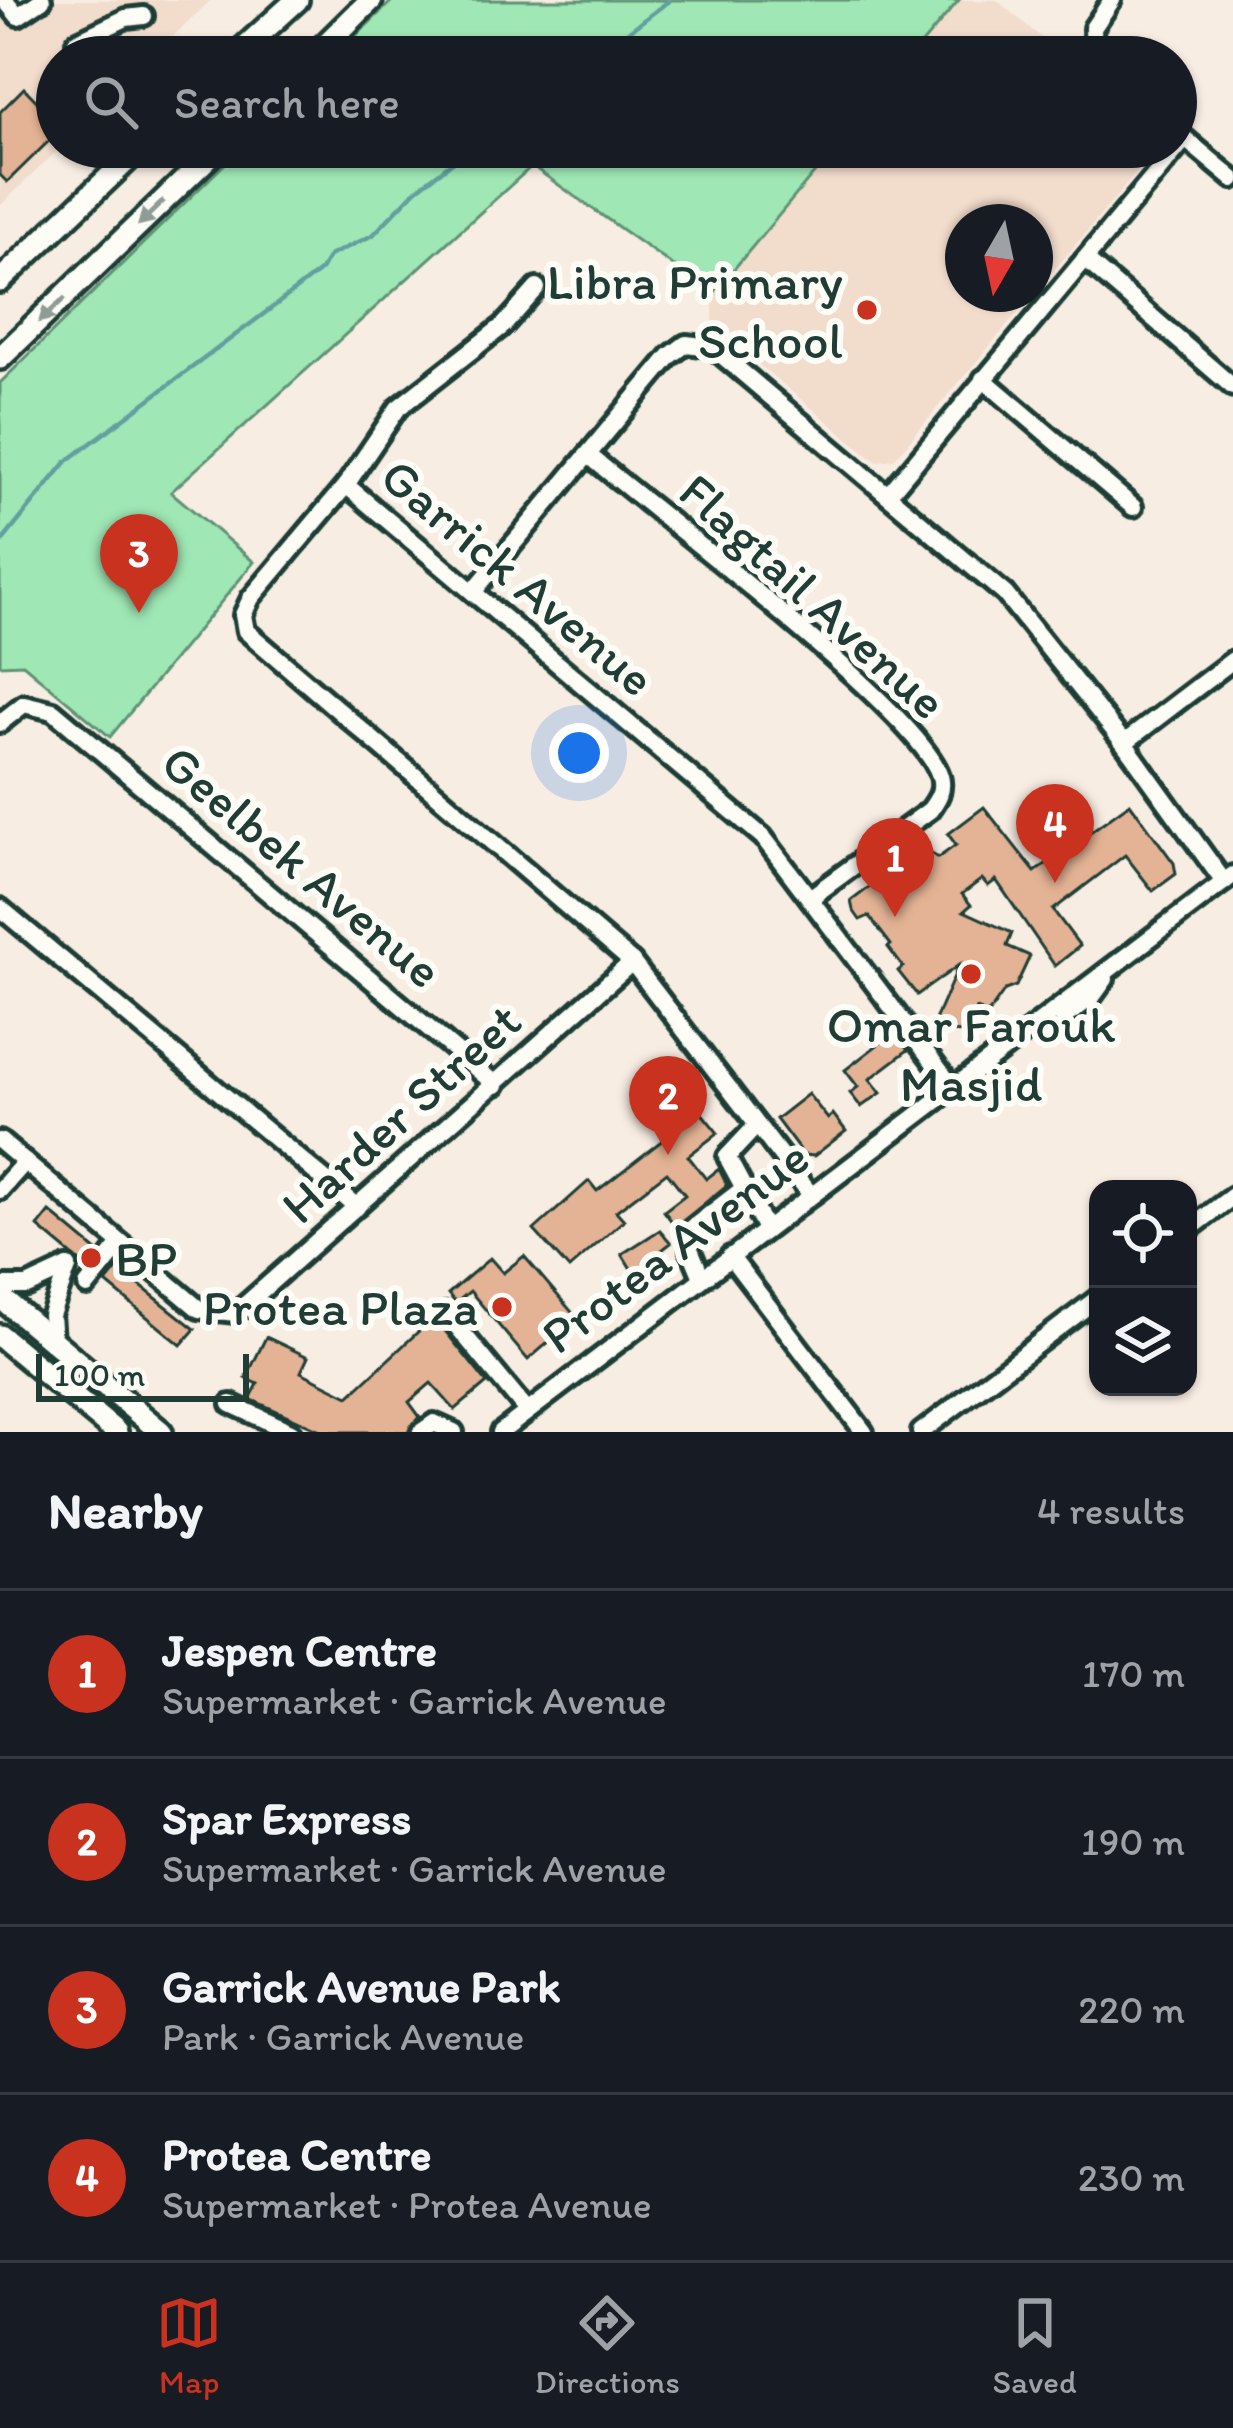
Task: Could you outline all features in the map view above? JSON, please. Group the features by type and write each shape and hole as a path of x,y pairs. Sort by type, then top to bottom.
{"main road":[{"path":"257,36 297,0"},
{"path":"334,36 371,0"},
{"path":"0,281 119,168"},
{"path":"0,358 197,168"},
{"path":"0,1297 161,1432"},
{"path":"0,1336 116,1432"}],"street":[{"path":"5,0 18,16 42,0"},
{"path":"1093,36 1093,28 1112,0"},
{"path":"97,36 143,16"},
{"path":"102,31 104,36"},
{"path":"1197,149 1233,179"},
{"path":"888,495 1086,260 1156,168"},
{"path":"1086,260 1233,387"},
{"path":"346,485 398,408 504,325 537,289"},
{"path":"473,592 680,347 704,344 723,355 1005,594 1228,879"},
{"path":"983,379 1133,507"},
{"name":"Flagtail Avenue","path":"591,457 870,690 938,771 940,794 930,810 810,898"},
{"name":"Garrick Avenue","path":"811,1195 632,962 246,631 243,615 250,598 346,485 755,829 953,1088"},
{"path":"1124,742 1233,659"},
{"name":"Geelbek Avenue","path":"0,723 24,704 53,711 496,1085"},
{"name":"Protea Avenue","path":"509,1424 1228,879"},
{"path":"0,908 357,1207"},
{"name":"Harder Street","path":"121,1244 199,1309 219,1316 247,1306 632,962"},
{"path":"758,1125 727,1157 766,1228"},
{"path":"0,1142 121,1244 87,1286"},
{"path":"0,1190 26,1162"},
{"path":"702,1278 690,1249 691,1229 744,1188"},
{"path":"1197,1223 1233,1196"},
{"path":"730,1256 864,1432"},
{"path":"0,1286 27,1286 68,1267 51,1315 53,1341"},
{"path":"921,1432 1089,1305"},
{"path":"446,1313 509,1424"},
{"path":"231,1404 291,1432"},
{"path":"421,1432 434,1423 454,1432"}],"shaded area":[{"path":"0,0 211,0 174,36 36,36 39,168 0,206"},
{"path":"959,0 997,0 1039,36 929,36"},
{"name":"Libra Primary School","path":"818,168 1141,168 1053,272 1053,204 945,204 945,312 1019,312 894,459 876,461 713,327 713,294"}],"green space":[{"path":"393,0 959,0 929,36 356,36"},
{"path":"220,168 530,168 171,492 254,562 110,737 23,664 0,665 0,383"},
{"path":"535,168 818,168 713,294"}],"building":[{"path":"24,88 36,100 36,154 7,182 0,175 0,112"},
{"path":"1130,803 1174,863 1176,874 1153,891 1125,855 1053,910 1080,946 1055,966 996,880 988,886 982,879 962,894 971,905 964,911 1012,933 1007,946 1030,956 1016,986 1005,990 988,1014 976,1009 965,1033 945,1032 935,1020 959,965 917,995 898,971 903,967 891,945 869,916 860,920 853,910 851,901 888,873 891,878 927,851 938,858 956,845 948,834 984,807 1035,872"},
{"path":"894,1032 908,1050 870,1079 881,1093 861,1107 850,1093 858,1087 845,1070"},
{"path":"808,1094 828,1119 833,1114 846,1131 814,1156 803,1155 776,1119"},
{"path":"700,1111 718,1133 688,1156 706,1179 719,1169 727,1185 676,1227 664,1211 685,1195 667,1172 616,1211 624,1220 569,1269 534,1230 589,1181 597,1191"},
{"path":"50,1212 98,1252 86,1267 38,1227"},
{"path":"660,1230 671,1243 649,1260 649,1274 633,1272 622,1254"},
{"name":"Protea Plaza","path":"524,1256 577,1318 528,1360 470,1291 456,1303 448,1294 490,1258 503,1273"},
{"path":"118,1268 195,1329 181,1345 106,1283"},
{"path":"434,1317 487,1383 455,1410 431,1383 409,1402 420,1417 408,1432 325,1432 250,1399 258,1384 246,1378 266,1337 308,1357 301,1372 349,1396"}],"waterway":[{"path":"623,36 670,0"},
{"path":"0,544 67,461 321,270 329,256 373,235 445,168"}],"place":[{"name":"Libra Primary School","path":"867,310"},
{"name":"Garrick Avenue Park","path":"139,613"},
{"name":"Protea Centre","path":"1055,883"},
{"name":"Jespen Centre","path":"895,917"},
{"name":"Omar Farouk Masjid","path":"971,974"},
{"name":"Spar Express","path":"668,1155"},
{"name":"BP","path":"91,1258"},
{"name":"Protea Plaza","path":"502,1307"}]}
